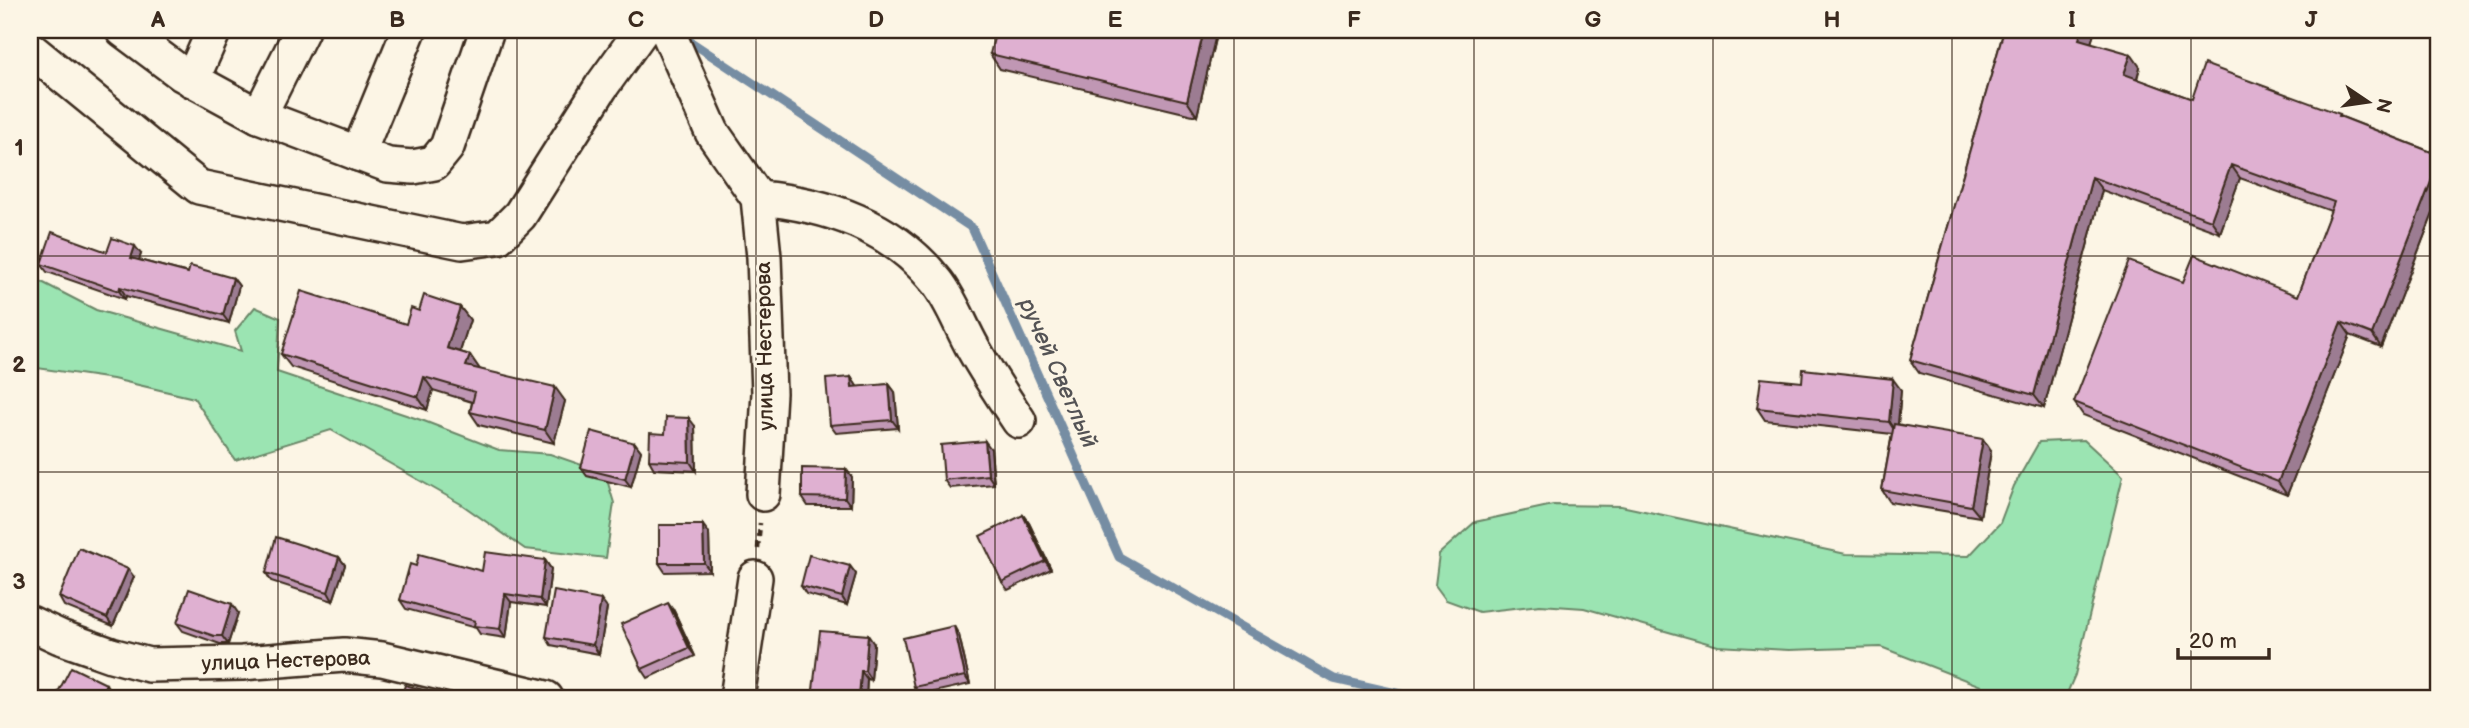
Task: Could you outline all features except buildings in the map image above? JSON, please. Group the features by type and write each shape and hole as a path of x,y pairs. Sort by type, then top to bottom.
{"street":[{"path":"123,30 192,80 258,116 388,165 413,167 434,163 447,147 487,30"},
{"path":"192,80 214,30"},
{"path":"258,116 302,30"},
{"path":"358,154 408,30"},
{"path":"30,49 200,187 462,242 498,237 520,215 601,87 656,35 712,132 758,198 795,201 856,219 896,241 937,283 974,351 1019,421"},
{"name":"улица Нестерова","path":"758,198 764,257 769,393 763,494"},
{"path":"737,698 755,578"},
{"name":"улица Нестерова","path":"30,622 60,637 149,665 242,663 344,655 382,659 545,698"}],"path":[{"path":"755,578 763,494"}],"green space":[{"path":"30,276 96,310 241,351 235,331 255,307 280,318 277,372 424,421 499,450 550,454 605,473 614,503 606,558 525,549 461,504 331,430 235,460 194,398 113,379 30,367"},
{"path":"2084,440 2123,476 2075,675 2065,698 1986,698 1981,686 1881,647 1789,650 1718,646 1584,608 1540,605 1479,612 1446,600 1435,585 1439,554 1475,522 1553,505 1621,506 1846,554 1969,556 2000,523 2014,486 2039,442"}],"waterway":[{"name":"ручей Светлый","path":"682,36 972,228 1119,557 1334,679 1418,698"}]}
